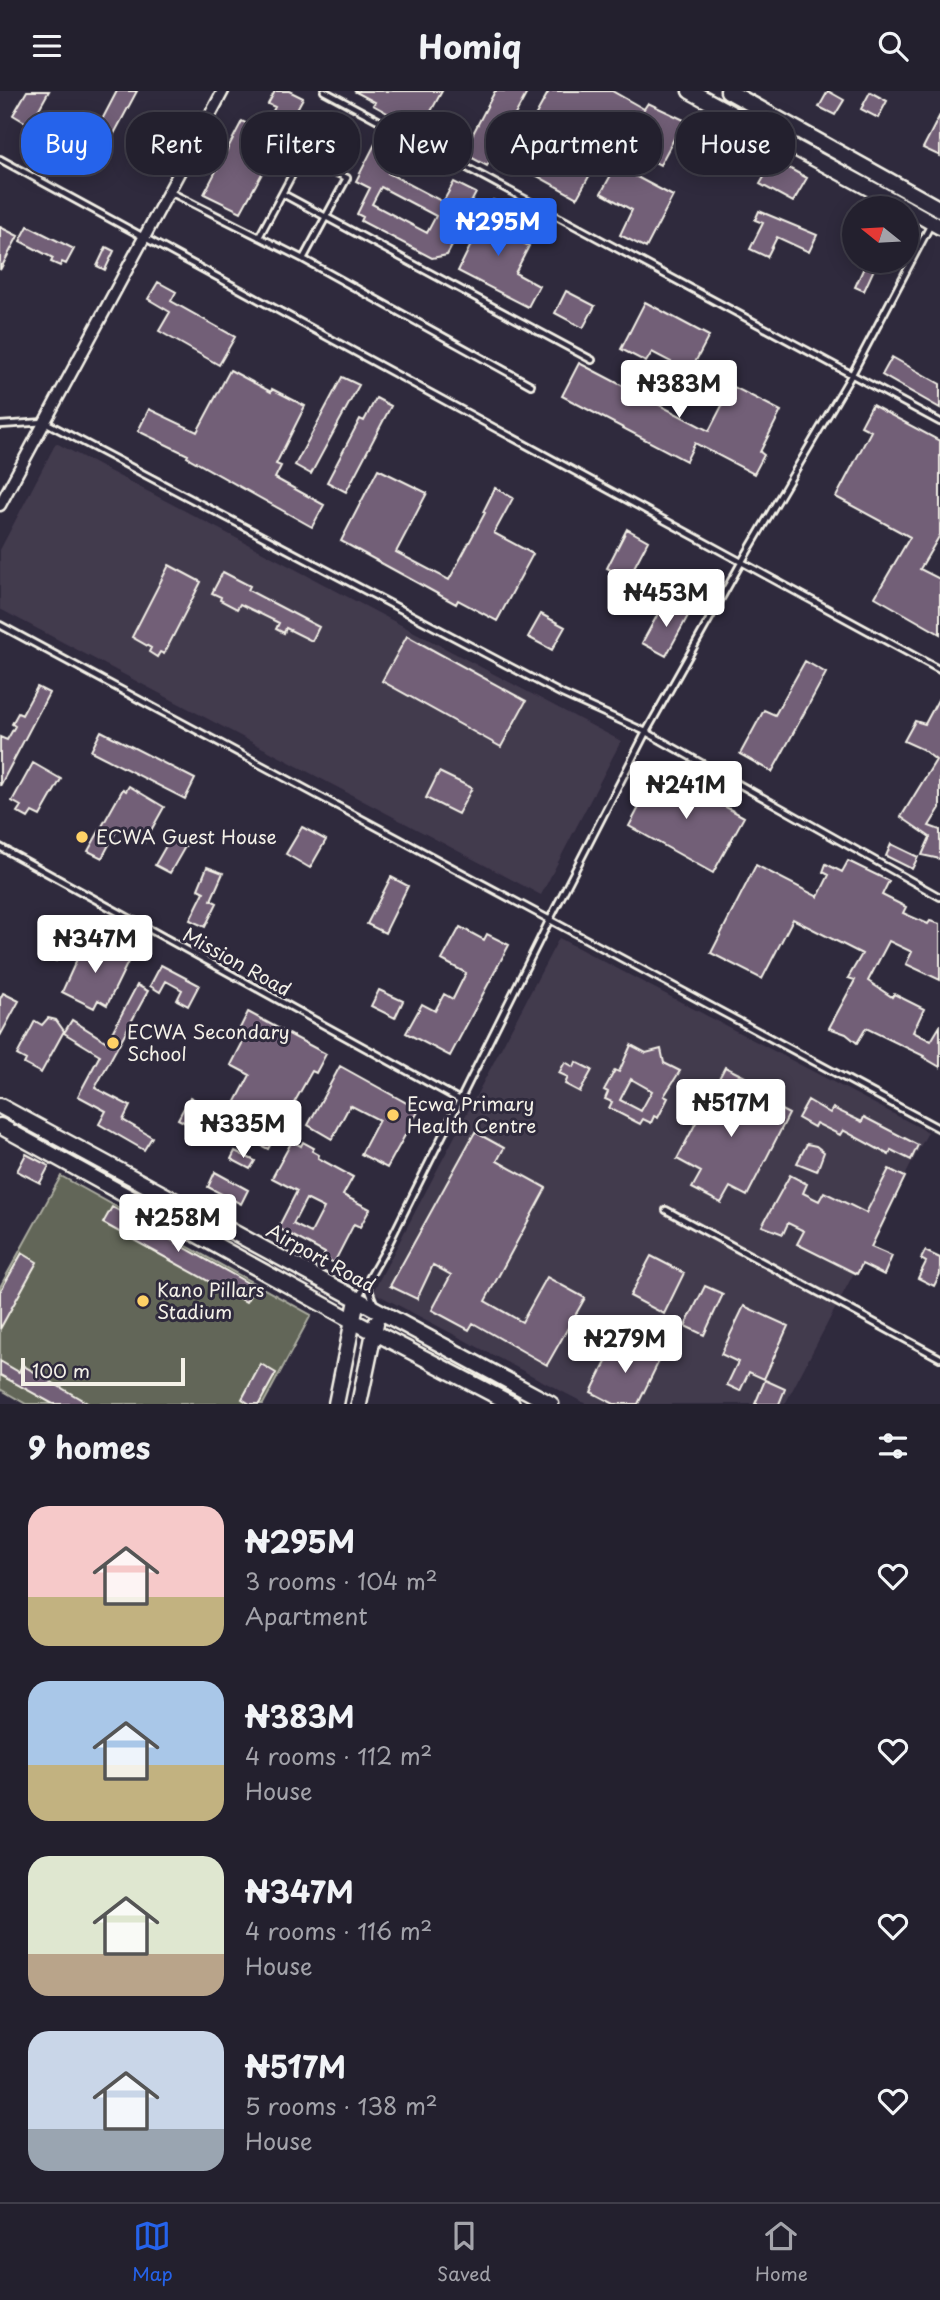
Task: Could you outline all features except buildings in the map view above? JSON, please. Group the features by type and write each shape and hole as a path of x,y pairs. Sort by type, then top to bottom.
{"main road":[{"path":"690,91 884,196"},
{"path":"728,91 937,220"},
{"path":"919,213 937,220"},
{"name":"Airport Road","path":"0,1106 551,1404"},
{"name":"Airport Road","path":"0,1126 353,1321 512,1404"},
{"path":"336,1404 357,1300"},
{"path":"359,1404 376,1332 377,1311"}],"street":[{"path":"0,505 223,91"}],"lane":[{"path":"324,91 940,422"},
{"path":"259,237 300,160 304,157 343,174 347,178 345,183 303,259"},
{"path":"0,159 940,670"},
{"path":"169,191 303,259 531,385"},
{"path":"283,194 592,360"},
{"path":"357,1300 388,1245 646,732 852,374 937,220"},
{"path":"0,425 45,422 562,694 646,732 940,897"},
{"path":"0,625 940,1129"},
{"name":"Mission Road","path":"0,847 460,1100"},
{"path":"666,1210 940,1358"},
{"path":"366,1284 377,1311"}],"shaded area":[{"path":"56,443 621,741 541,895 0,609 0,550"},
{"path":"559,938 928,1132 785,1404 586,1404 373,1292"}],"green space":[{"name":"Kano Pillars Stadium","path":"61,1176 311,1315 263,1404 26,1404 0,1389 0,1287"}],"place":[{"name":"ECWA Guest House","path":"82,837"},
{"name":"ECWA Secondary School","path":"113,1043"},
{"name":"Ecwa Primary Health Centre","path":"393,1115"},
{"name":"Kano Pillars Stadium","path":"143,1301"}]}
